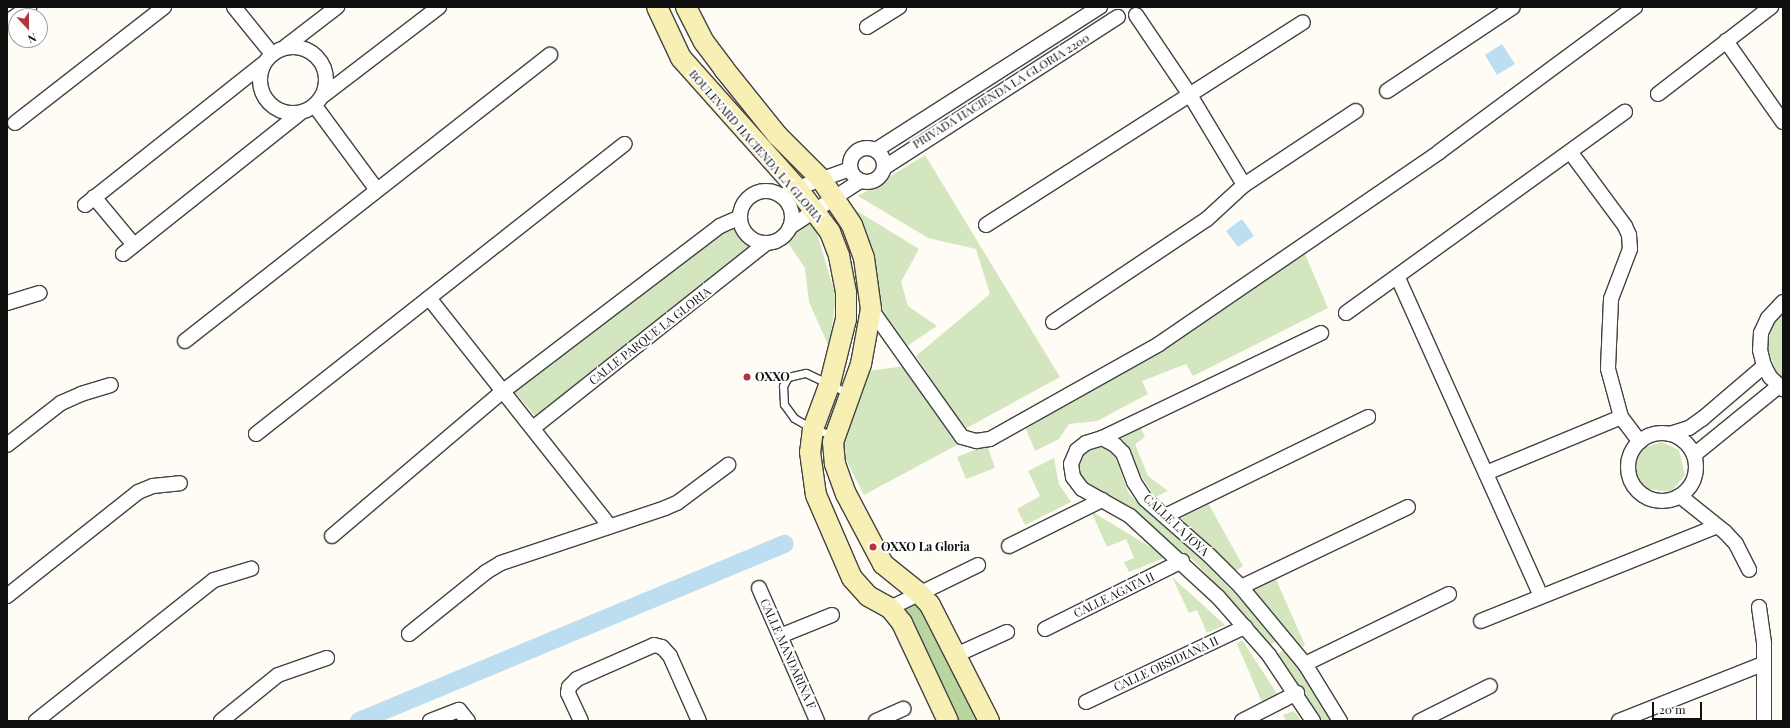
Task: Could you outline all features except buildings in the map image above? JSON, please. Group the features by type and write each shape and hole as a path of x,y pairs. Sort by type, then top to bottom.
{"street":[{"path":"7,22 29,7"},
{"path":"15,123 164,7"},
{"path":"234,7 268,59"},
{"path":"337,7 268,59 89,201 128,249 300,113 319,101 439,7"},
{"name":"BOULEVARD HACIENDA LA GLORIA","path":"657,7 681,58 788,191 815,211 830,232 839,256 846,293 846,319 830,383 813,429 810,452 816,495 852,578 868,596 890,608 902,623 948,721"},
{"path":"686,7 704,42 724,69 777,135 821,179 835,197 852,226 864,258 871,309 861,364 833,442 835,464 846,494 883,564 894,575 919,593 930,605 988,721"},
{"path":"867,27 899,7"},
{"name":"PRIVADA HACIENDA LA GLORIA 2200","path":"876,150 1100,7"},
{"path":"1107,7 1118,17 1125,18 1139,11 1244,185"},
{"path":"871,309 962,437 976,441 990,439 1159,344 1439,152 1635,7"},
{"path":"1658,94 1771,7"},
{"path":"1387,91 1509,8"},
{"name":"PRIVADA HACIENDA LA GLORIA 2200","path":"885,167 1118,17"},
{"path":"986,225 1303,22"},
{"path":"1726,41 1783,122"},
{"path":"285,47 298,46 310,50 320,59 326,70 327,83 319,101"},
{"path":"184,341 550,55"},
{"path":"268,59 259,78 262,93 271,105 285,113 300,113"},
{"path":"319,101 377,190"},
{"path":"1053,322 1207,219 1244,185 1356,111"},
{"path":"1346,313 1398,278 1571,153 1625,112"},
{"path":"256,434 625,144"},
{"path":"863,149 876,150 883,157 885,167 876,180 871,183 860,181 850,169 850,162 857,151 863,149"},
{"path":"1571,153 1625,226 1629,235 1630,248 1611,299 1608,340 1608,369 1622,417 1640,442"},
{"path":"850,169 788,191 758,192 749,197 742,206 740,217 747,235 766,243 780,239 790,227 860,181"},
{"path":"788,191 790,205 790,227"},
{"path":"332,536 502,392 720,226 740,217"},
{"name":"CALLE PARQUE LA GLORIA","path":"533,428 766,243"},
{"path":"1398,278 1541,596"},
{"path":"7,303 40,293"},
{"path":"429,298 502,392 533,428 610,526"},
{"path":"1694,455 1781,387 1764,366 1760,350 1761,333 1768,318 1783,302"},
{"path":"1102,438 1320,333"},
{"path":"1670,434 1684,442 1694,455 1696,466 1694,478 1680,496 1666,501 1652,500 1639,493 1631,482 1628,468 1631,454 1640,442 1654,434 1670,434 1689,428 1702,419 1764,366"},
{"path":"7,445 61,403 81,394 111,385"},
{"path":"1165,516 1368,417"},
{"path":"1486,473 1622,417"},
{"name":"CALLE LA JOYA","path":"1313,721 1297,693 1269,655 1245,627 1182,561 1130,516 1082,489 1073,476 1071,464 1077,450 1086,443 1102,438 1115,445 1123,453 1134,482 1145,499 1241,587 1287,641 1304,664 1340,721"},
{"path":"409,634 486,572 501,563 677,503 728,465"},
{"path":"7,596 138,492 153,486 180,482"},
{"path":"1680,496 1717,526 1736,544 1749,570"},
{"path":"1009,546 1102,500"},
{"path":"1241,587 1408,507"},
{"path":"1481,621 1717,526"},
{"name":"CALLE AGATA II","path":"1045,629 1182,561"},
{"path":"890,608 978,565"},
{"path":"36,721 214,580 251,569"},
{"name":"CALLE MANDARINA F","path":"759,588 817,721"},
{"path":"1304,664 1449,594"},
{"path":"1759,607 1763,664 1764,721"},
{"path":"780,636 832,615"},
{"name":"CALLE OBSIDIANA II","path":"1086,702 1245,627"},
{"path":"956,655 1007,632"},
{"path":"1269,655 1287,641"},
{"path":"581,721 568,693 569,687 577,679 647,648 662,647 670,656 699,721"},
{"path":"221,721 278,675 327,658"},
{"path":"1619,721 1763,664"},
{"path":"1420,721 1490,686"},
{"path":"1242,721 1297,693"},
{"path":"876,721 903,709"},
{"path":"430,721 459,710 468,721"}],"lane":[{"path":"835,436 813,429 794,418 788,411 782,394 783,386 788,377 796,374 806,374 830,383 850,394"}],"green space":[{"path":"925,155 1060,377 963,430 916,356 990,294 976,249 928,238 858,196"},
{"path":"849,206 919,249 901,282 908,306 937,326 907,346 878,305"},
{"path":"813,220 836,297 829,347 809,302 805,268 786,240"},
{"path":"735,224 743,237 755,246 537,418 514,391"},
{"path":"1305,254 1328,308 1193,376 1186,364 1142,381 1148,394 1097,421 1069,424 1059,439 1035,451 1026,429"},
{"path":"1783,314 1783,381 1779,379 1767,347 1774,319"},
{"path":"906,366 957,445 864,495 840,448 867,371"},
{"path":"1139,424 1145,437 1135,444 1148,476 1168,491 1155,497 1134,465 1120,434"},
{"path":"1662,442 1679,450 1685,475 1671,492 1641,488 1633,466 1643,448"},
{"path":"987,445 995,468 966,479 957,457"},
{"path":"1099,445 1114,453 1129,494 1199,556 1278,639 1271,645 1194,561 1079,477 1075,463 1082,451"},
{"path":"1054,458 1059,484 1071,502 1025,525 1017,509 1040,496 1028,471"},
{"path":"1208,503 1243,566 1233,573 1172,518"},
{"path":"1091,511 1167,557 1129,572 1124,562 1134,558 1126,539 1107,547"},
{"path":"1172,577 1225,625 1207,633 1197,610 1189,613"},
{"path":"1275,577 1305,645 1299,650 1251,590"},
{"path":"919,600 979,721 954,721 899,611"},
{"path":"1242,640 1278,695 1262,702 1237,644"},
{"path":"1286,647 1335,721 1321,721 1310,702 1275,657"},
{"path":"1294,711 1301,721 1286,721 1283,715"}],"water":[{"path":"1502,44 1515,64 1497,75 1485,55"},
{"path":"1242,219 1254,236 1238,247 1226,231"}],"waterway":[{"path":"359,721 785,544"}],"place":[{"name":"OXXO","path":"747,377"},
{"name":"OXXO La Gloria","path":"873,547"}]}
